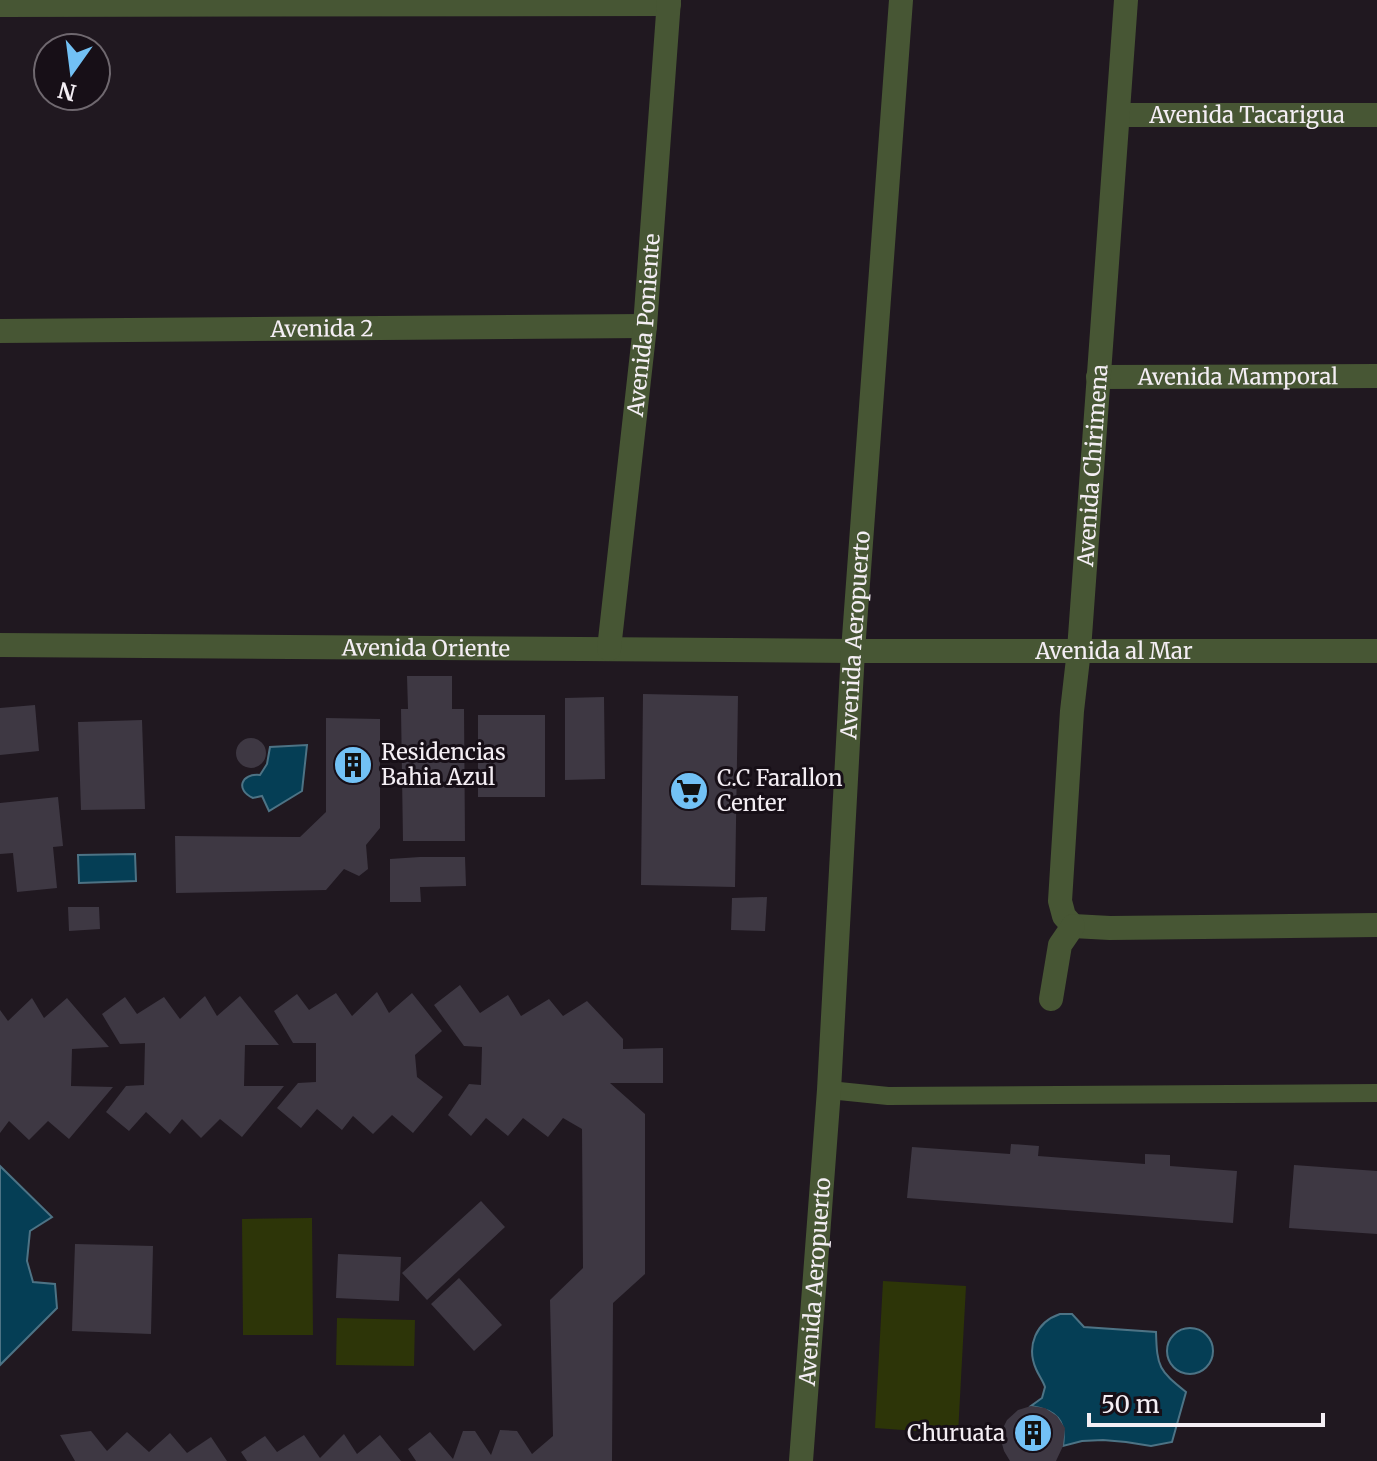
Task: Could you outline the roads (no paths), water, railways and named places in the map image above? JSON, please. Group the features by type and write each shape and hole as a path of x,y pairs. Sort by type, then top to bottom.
{"street":[{"name":"Avenida Aeropuerto","path":"801,1461 829,1090 853,651 901,0"},
{"name":"Avenida Chirimena","path":"1073,926 1064,916 1060,901 1126,0"},
{"path":"0,5 669,2"},
{"name":"Avenida Poniente","path":"609,649 645,326 669,2"},
{"name":"Avenida Tacarigua","path":"1119,115 1377,115"},
{"name":"Avenida 2","path":"0,331 645,326"},
{"name":"Avenida Mamporal","path":"1098,377 1377,376"},
{"name":"Avenida Oriente","path":"0,645 853,651"},
{"name":"Avenida al Mar","path":"853,651 1377,651"},
{"path":"1051,999 1060,945 1073,926 1377,925"}],"lane":[{"path":"829,1090 888,1096 1377,1093"}],"water":[{"path":"307,745 302,791 269,811 262,796 253,798 247,795 243,783 248,777 260,775 267,764 270,747"},
{"path":"135,854 136,881 79,883 78,855"},
{"path":"0,1166 52,1217 30,1231 27,1261 33,1282 55,1284 57,1308 0,1365"},
{"path":"1060,1314 1072,1314 1084,1327 1156,1332 1161,1367 1186,1392 1172,1442 1151,1446 1103,1440 1063,1446 1063,1429 1058,1418 1047,1410 1031,1406 1042,1398 1045,1387 1033,1360 1035,1336 1045,1323"},
{"path":"1190,1328 1207,1334 1213,1351 1207,1368 1190,1374 1173,1368 1167,1351 1173,1334"}],"place":[{"name":"Residencias Bahia Azul","path":"353,765"},
{"name":"C.C Farallon Center","path":"689,791"},
{"name":"Churuata","path":"1033,1433"}]}
